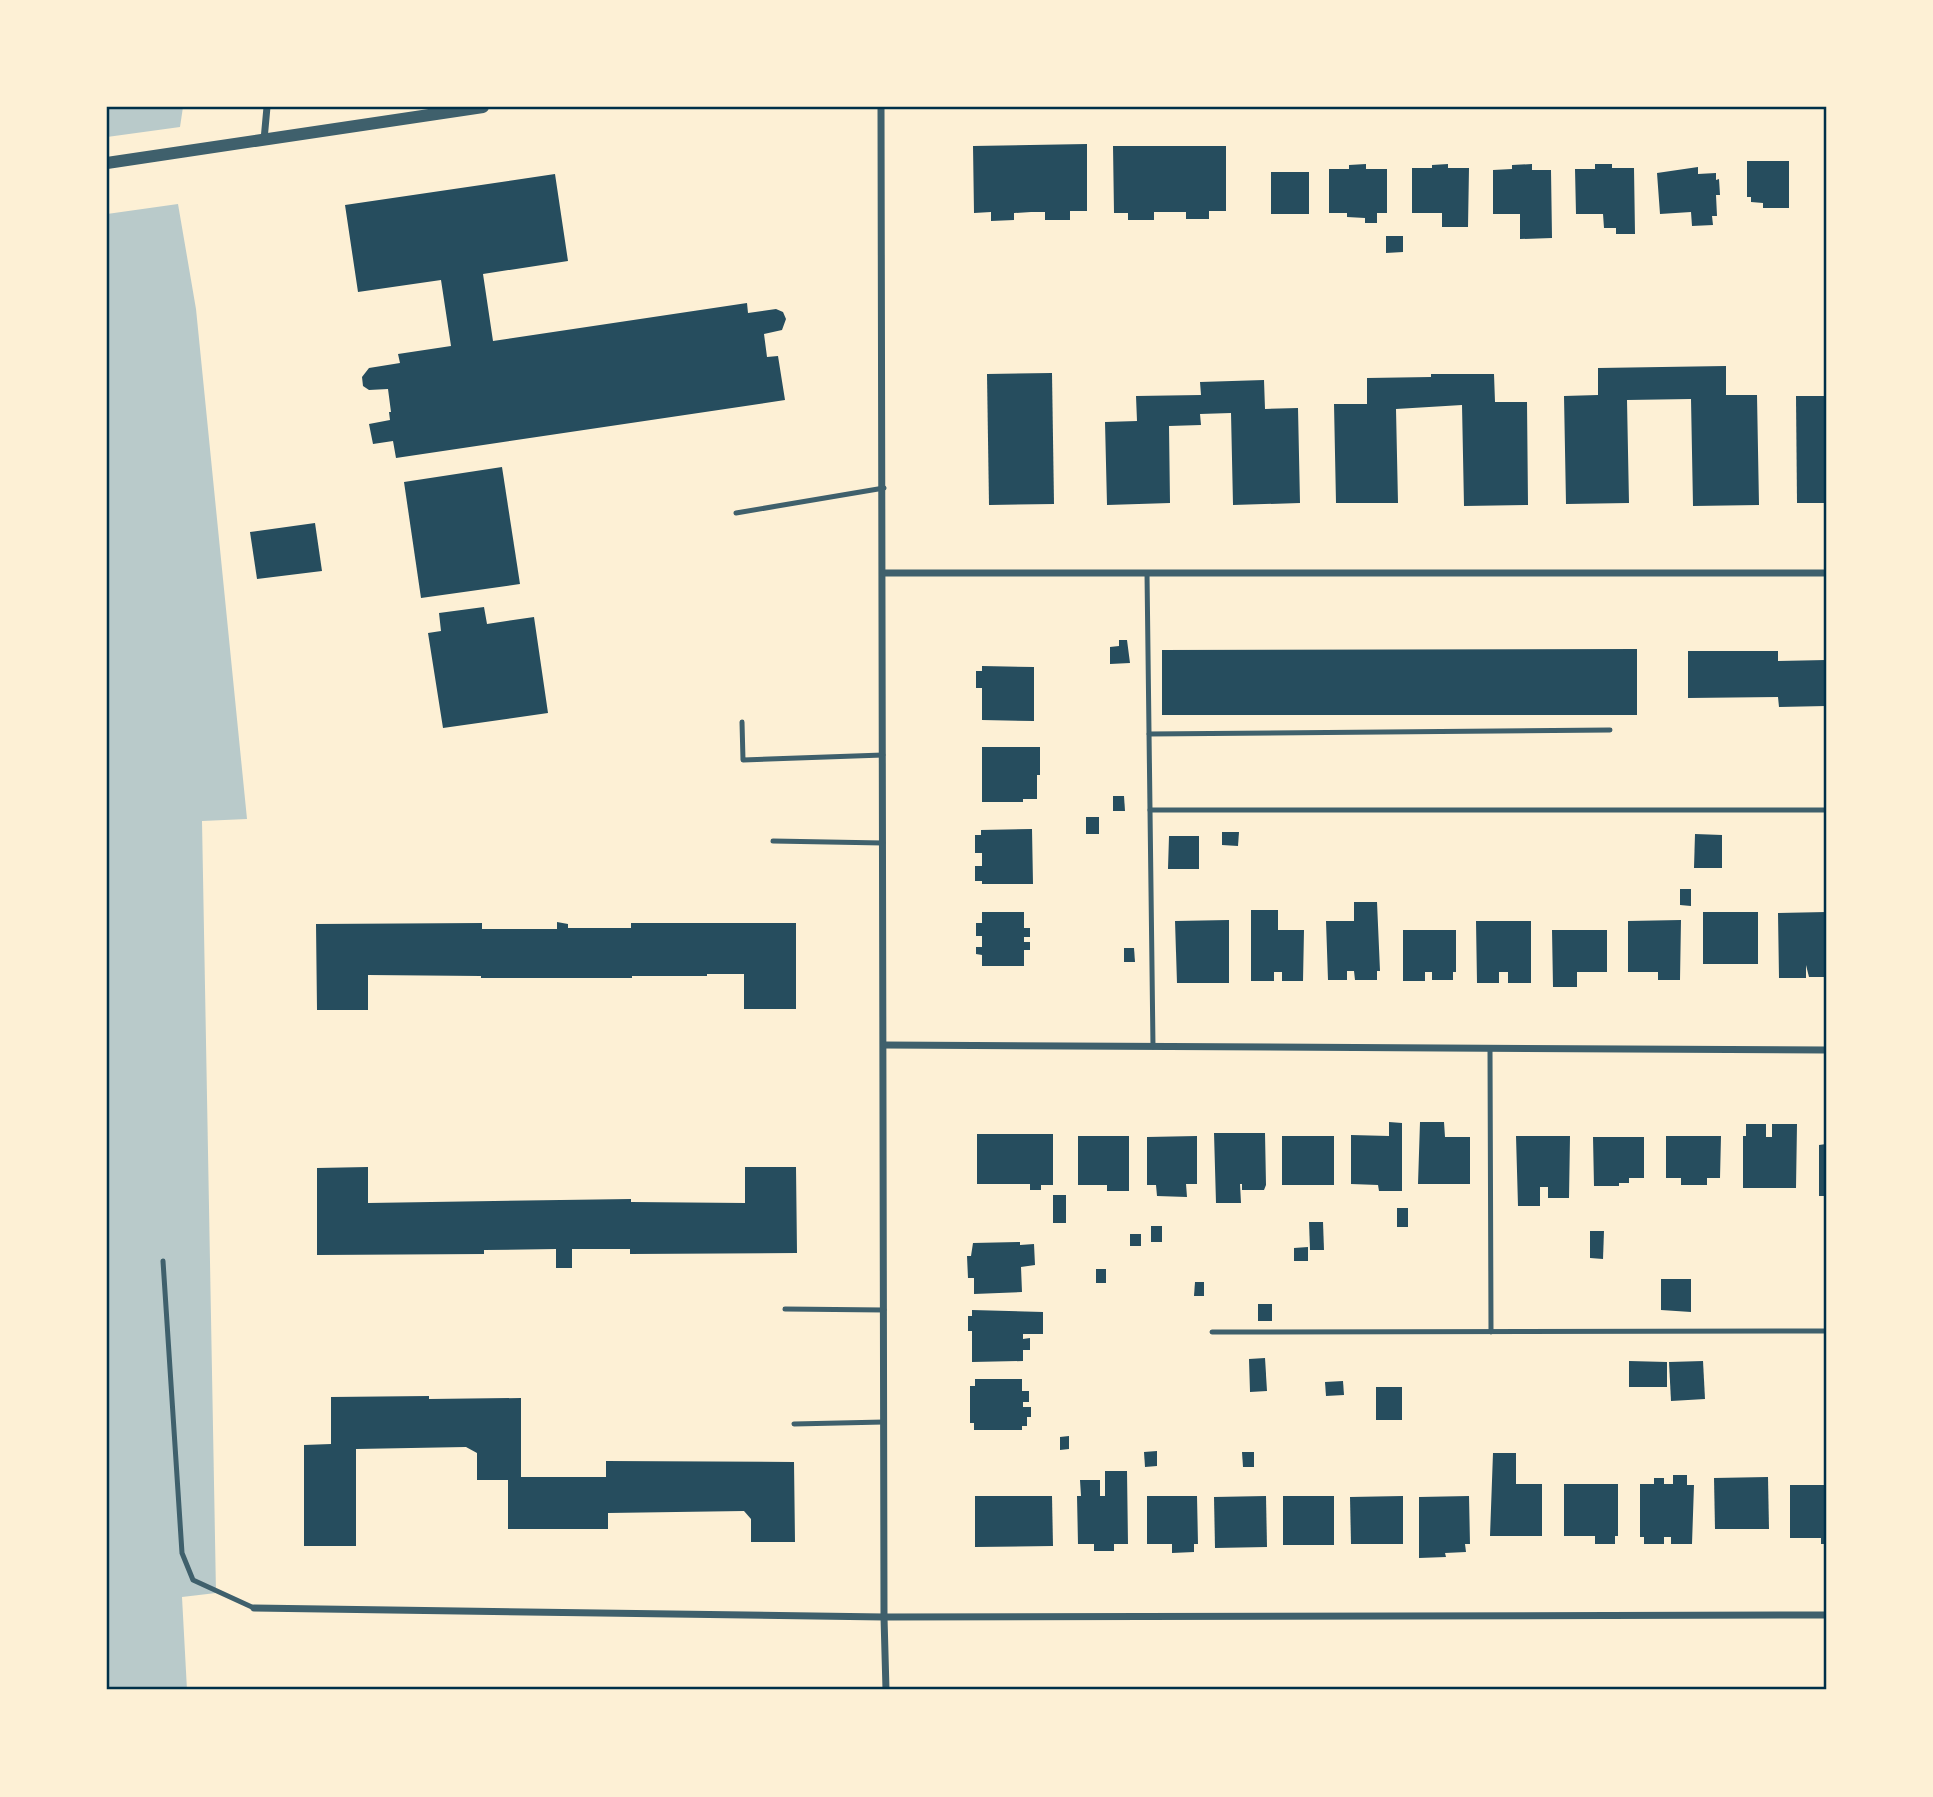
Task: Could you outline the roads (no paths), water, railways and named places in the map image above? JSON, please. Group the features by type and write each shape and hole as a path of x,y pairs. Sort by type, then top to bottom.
{"street":[{"path":"264,140 267,107"},
{"path":"107,163 483,107"},
{"path":"881,107 886,1690"},
{"path":"884,573 1826,573"},
{"path":"884,1045 1826,1050"},
{"path":"254,1608 884,1617 1826,1615"}],"lane":[{"path":"736,513 884,488"},
{"path":"1147,573 1153,1046"},
{"path":"742,722 743,760 883,755"},
{"path":"1149,734 1610,730"},
{"path":"1150,810 1826,810"},
{"path":"773,841 883,843"},
{"path":"1490,1048 1491,1332"},
{"path":"163,1261 182,1553 193,1580 254,1608"},
{"path":"785,1309 884,1310"},
{"path":"1212,1332 1826,1331"},
{"path":"794,1424 884,1422"}]}
